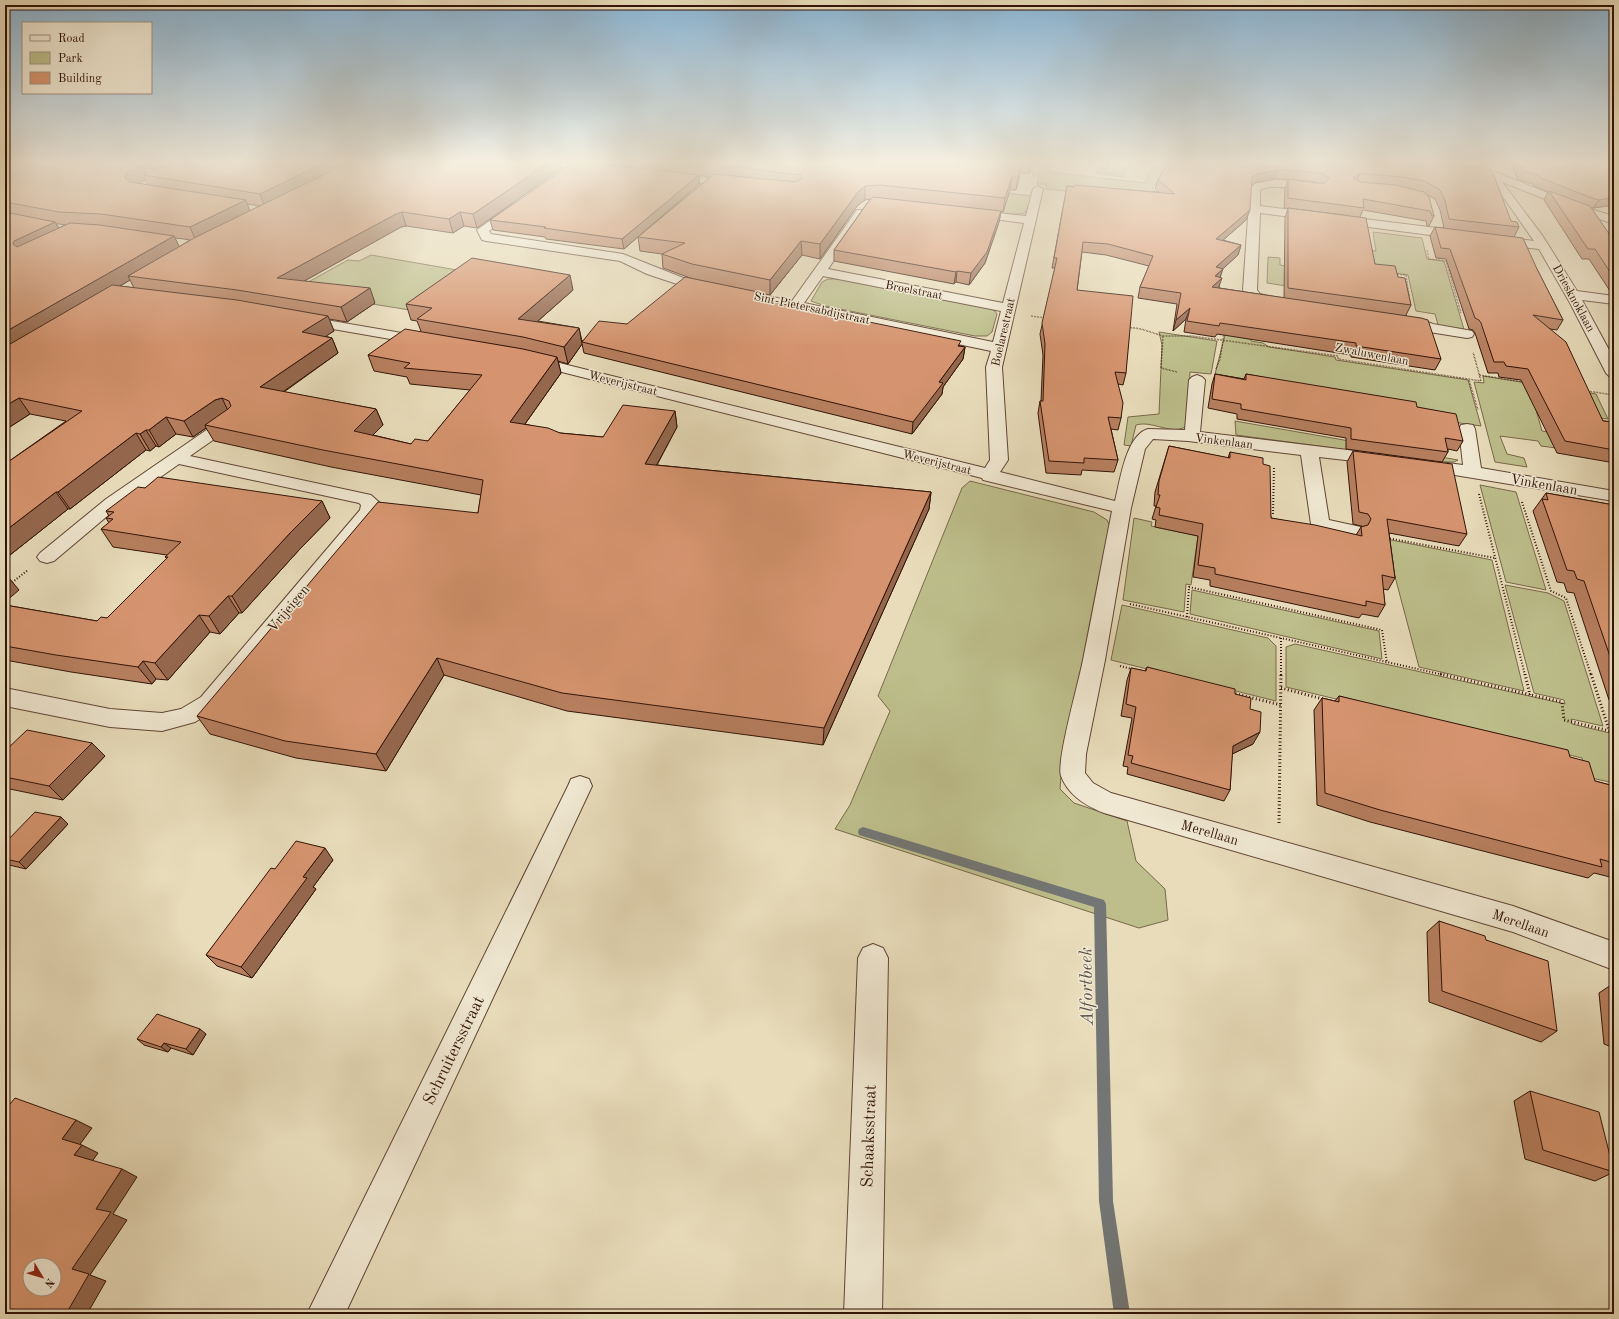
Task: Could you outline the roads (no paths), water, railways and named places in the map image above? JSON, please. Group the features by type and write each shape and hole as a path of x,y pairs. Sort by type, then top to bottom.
{"street":[{"name":"Sint-Pietersabdijstraat","path":"494,223 483,230 486,237 623,258 652,271 683,282 999,348"},
{"path":"796,305 853,223"},
{"name":"Boelarestraat","path":"989,476 999,460 994,367 1030,223"},
{"path":"1253,223 1251,294 1263,300 1289,304"},
{"path":"1363,223 1423,230 1437,226 1480,238 1543,246"},
{"name":"Driesknoklaan","path":"1526,223 1574,295 1614,373"},
{"path":"623,258 634,249"},
{"name":"Broelstraat","path":"819,271 1008,311"},
{"path":"1574,295 1614,300"},
{"path":"291,318 437,343"},
{"path":"1390,319 1420,323 1430,328 1467,334"},
{"name":"Weverijstraat","path":"520,358 1122,508"},
{"name":"Vinkenlaan","path":"1188,436 1193,431 1197,380"},
{"path":"47,557 112,503 230,421"},
{"path":"1467,429 1473,472"},
{"name":"Vinkenlaan","path":"1122,508 1137,448 1148,434 1188,436 1309,450 1473,472 1614,496"},
{"path":"1309,450 1320,524 1354,531"},
{"name":"Vrijeigen","path":"5,697 110,718 162,722 187,716 209,704 370,511 371,503 365,499 176,458"},
{"name":"Merellaan","path":"1122,508 1094,660 1074,754 1073,774 1084,790 1104,802 1513,919 1614,956"},
{"name":"Schruitersstraat","path":"326,1314 580,786"},
{"name":"Schaaksstraat","path":"863,1314 873,958"}],"waterway":[{"name":"Alfortbeek","path":"863,832 1100,904 1106,1201 1122,1314"}]}
